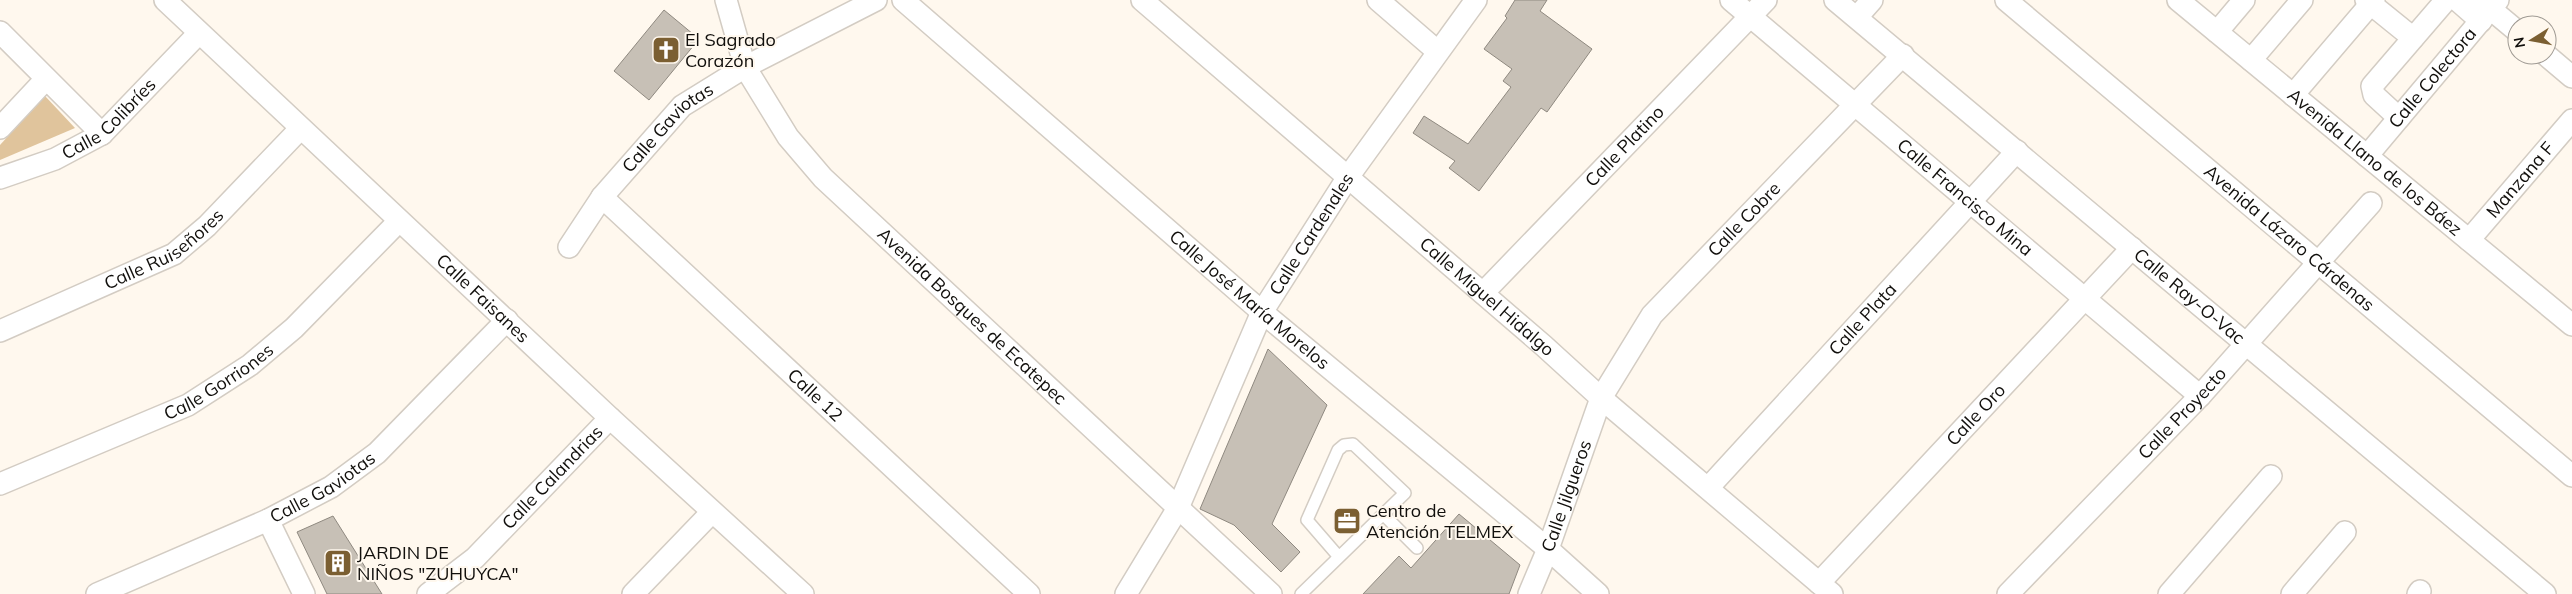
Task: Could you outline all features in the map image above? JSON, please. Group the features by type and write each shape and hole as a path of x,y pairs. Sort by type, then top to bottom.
{"street":[{"name":"Calle Faisanes","path":"165,0 300,130 803,594"},
{"name":"Avenida Bosques de Ecatepec","path":"726,0 745,67 788,137 824,178 1271,594"},
{"name":"Calle Gaviotas","path":"569,247 602,197 682,106 745,67 876,0"},
{"name":"Calle José María Morelos","path":"903,0 1262,312 1548,549 1598,594"},
{"name":"Calle Miguel Hidalgo","path":"1142,0 1348,176 1600,398 1825,589"},
{"path":"1378,0 1437,51"},
{"name":"Calle Cardenales","path":"1126,594 1178,508 1262,312 1348,176 1437,51 1476,0"},
{"name":"Calle Francisco Mina","path":"1731,0 2200,396"},
{"name":"Calle Platino","path":"1482,293 1766,0"},
{"name":"Calle Ray-O-Vac","path":"1835,0 2545,594"},
{"path":"1857,17 1872,0"},
{"name":"Avenida Lázaro Cárdenas","path":"2006,0 2572,476"},
{"name":"Avenida Llano de los Báez","path":"2178,0 2572,325"},
{"path":"2217,32 2244,0"},
{"path":"2251,60 2302,0"},
{"path":"2399,118 2374,96 2372,86 2446,0"},
{"path":"2457,0 2488,7 2507,23"},
{"path":"2293,95 2371,1 2413,38"},
{"name":"Calle Colectora","path":"2368,156 2488,7"},
{"path":"0,32 102,134"},
{"name":"Calle Colibríes","path":"0,178 55,159 102,134 199,33"},
{"name":"Calle Cobre","path":"1600,398 1652,315 1903,55"},
{"path":"2557,64 2572,77"},
{"path":"0,128 46,79"},
{"name":"Manzana F","path":"2469,240 2572,120"},
{"name":"Calle Ruiseñores","path":"0,331 174,254 207,226 300,130"},
{"name":"Calle Plata","path":"1708,488 2017,151"},
{"name":"Calle 12","path":"602,197 1029,594"},
{"name":"Calle Proyecto","path":"2008,594 2200,396 2371,202"},
{"name":"Calle Gorriones","path":"0,484 188,405 250,365 294,328 399,221"},
{"name":"Calle Oro","path":"1825,589 2132,248"},
{"name":"Calle Gaviotas","path":"97,594 268,520 331,487 377,453 506,320"},
{"name":"Calle Jilgueros","path":"1529,594 1548,549 1600,398"},
{"name":"Calle Calandrias","path":"428,594 475,558 610,418"},
{"path":"2169,594 2271,476"},
{"path":"633,594 712,512"},
{"path":"268,520 304,594"},
{"path":"2292,594 2345,532"}],"lane":[{"path":"1301,594 1339,558 1405,493 1352,444 1344,445 1338,450 1307,520 1339,558"},
{"path":"1383,514 1417,548"}],"shaded area":[{"path":"45,96 75,128 0,160 0,145"}],"building":[{"path":"1515,0 1547,0 1540,11 1592,49 1547,112 1541,108 1479,191 1449,168 1455,161 1413,133 1424,116 1468,144 1511,87 1503,81 1512,69 1484,49 1507,18 1505,16"},
{"path":"664,10 699,39 649,100 614,71"},
{"path":"1268,349 1327,405 1272,524 1300,552 1281,572 1234,525 1200,509"},
{"path":"1459,514 1520,565 1509,594 1363,594 1399,556 1411,568"},
{"name":"JARDIN DE NIÑOS \"ZUHUYCA\"","path":"333,516 382,594 327,594 297,532"}],"place":[{"name":"El Sagrado Corazón","path":"666,50"},
{"name":"Centro de Atención TELMEX","path":"1347,521"},
{"name":"JARDIN DE NIÑOS \"ZUHUYCA\"","path":"338,563"}]}
